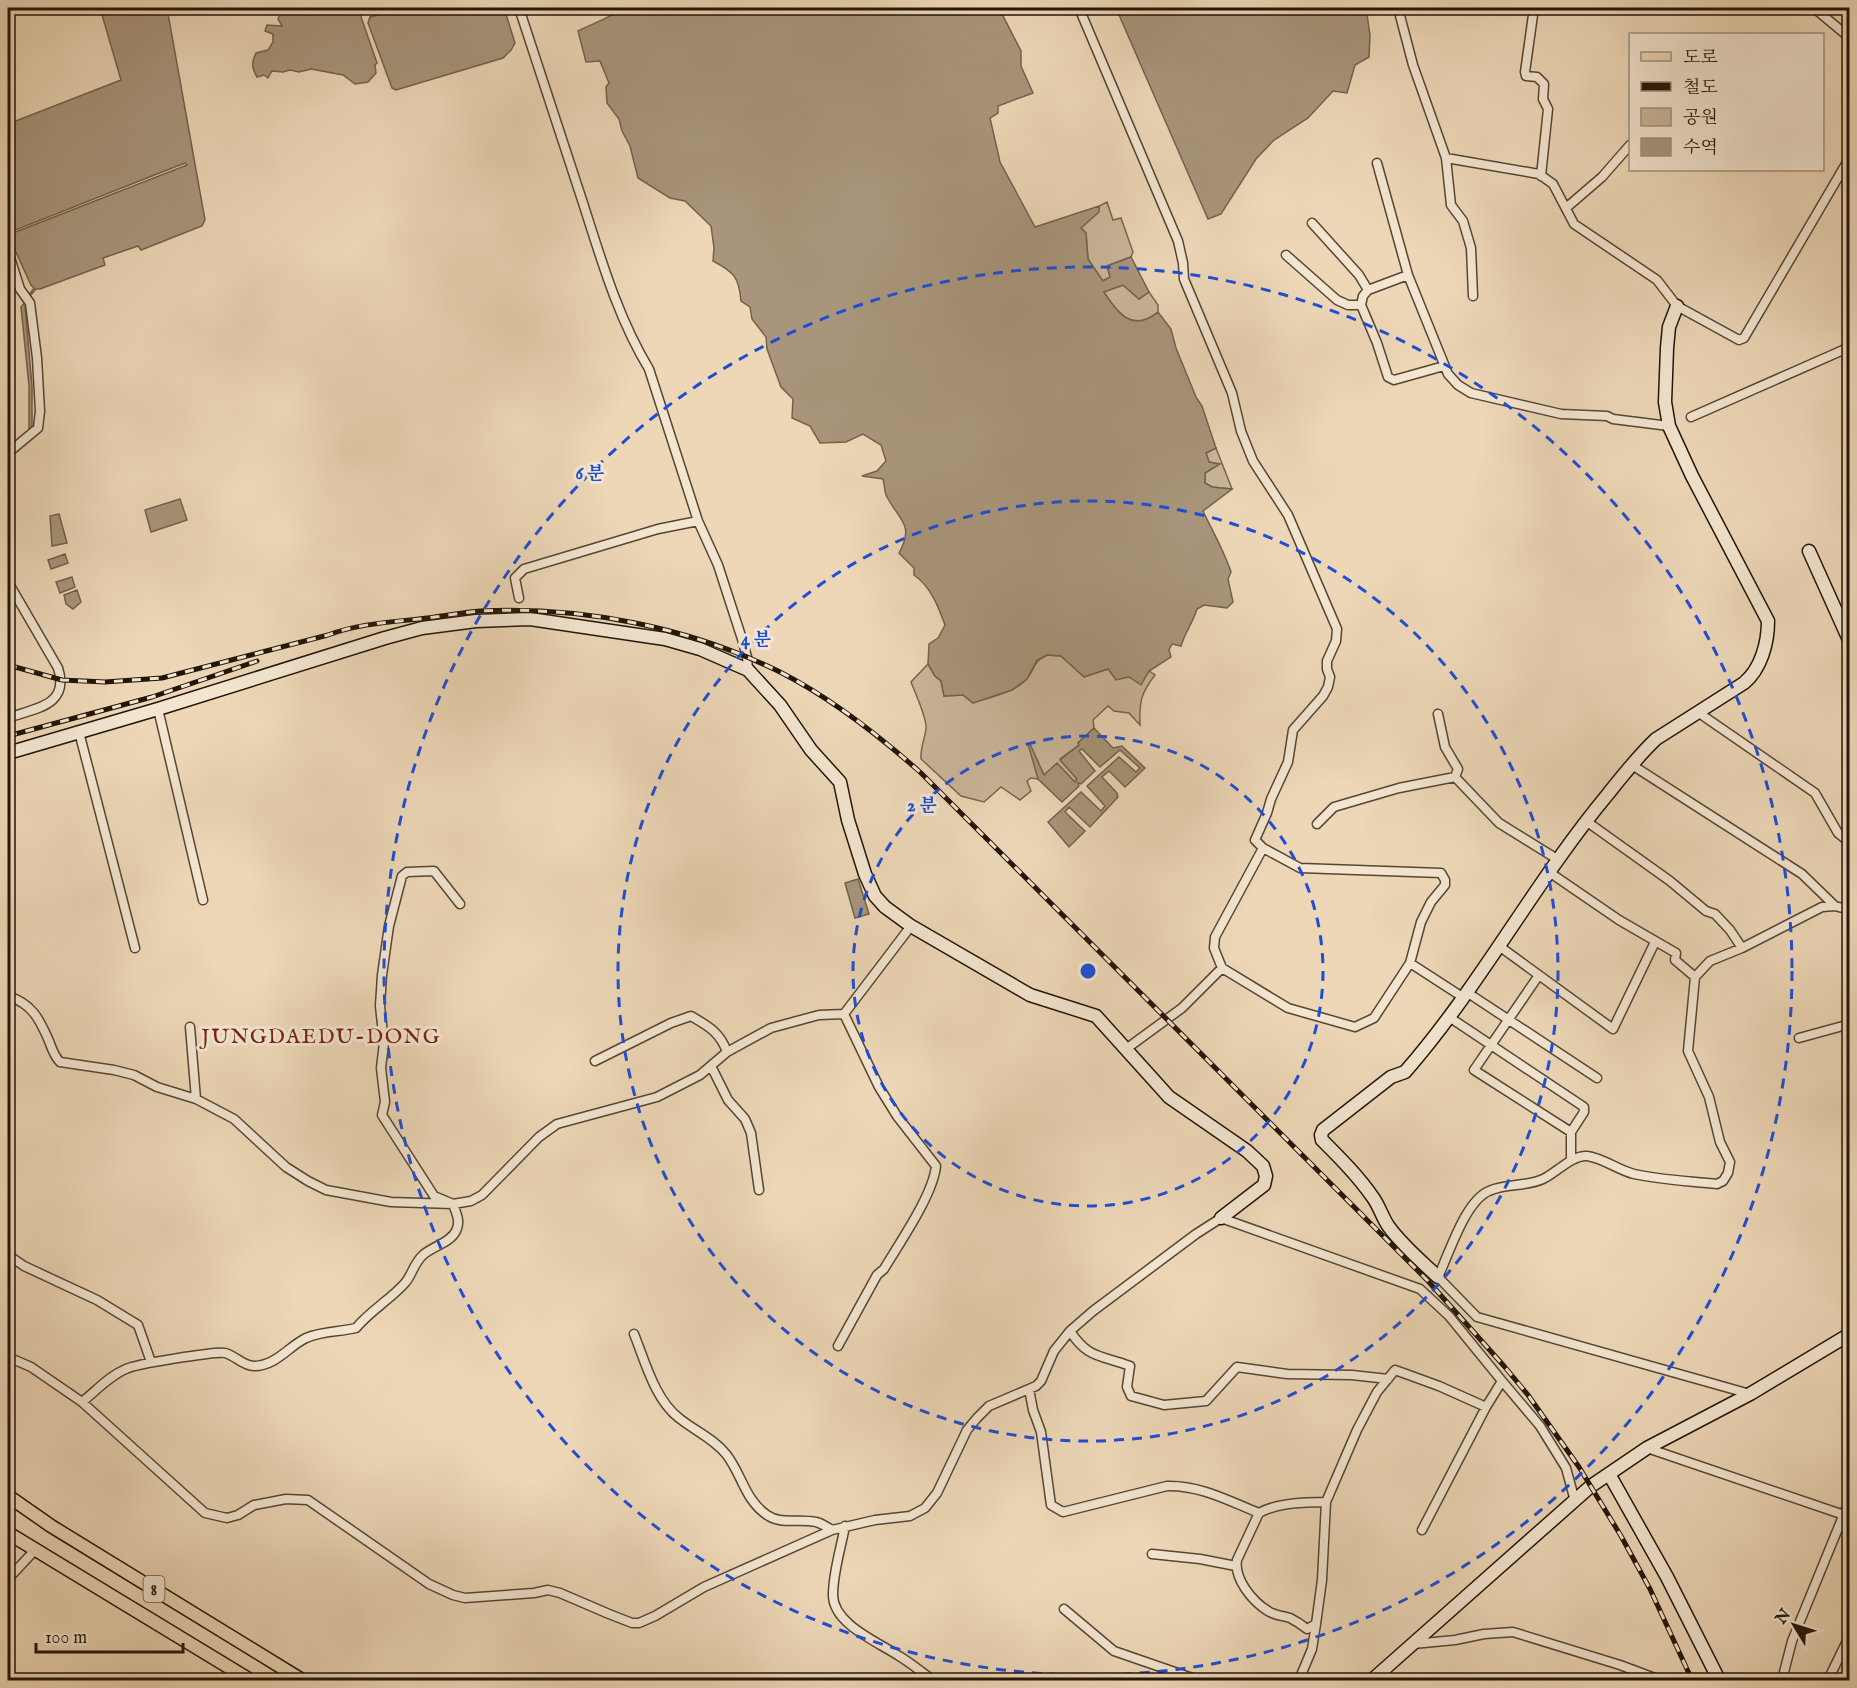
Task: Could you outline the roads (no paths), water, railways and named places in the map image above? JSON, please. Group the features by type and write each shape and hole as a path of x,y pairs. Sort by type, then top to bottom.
{"main road":[{"name":"8","path":"8,1496 51,1526 302,1680"},
{"name":"8","path":"8,1533 250,1680"}],"street":[{"path":"519,8 600,256 639,352 649,369 698,521 718,565 742,639 748,670"},
{"path":"1079,8 1178,241 1184,279 1232,393 1241,431 1253,461 1288,515 1337,629 1336,641 1327,661 1330,677 1328,687 1323,696 1293,730 1288,762 1270,799 1267,813 1255,840 1263,848 1300,868 1441,873 1445,880 1445,885 1431,902 1421,922 1410,963 1374,1018 1355,1027 1288,1008 1222,968 1214,948 1215,938 1263,848"},
{"path":"1398,8 1413,65 1446,158 1451,205 1463,221 1471,248 1473,296"},
{"path":"1534,8 1525,72 1526,76 1537,77 1544,84 1543,99 1548,109 1541,176"},
{"path":"1814,8 1850,38"},
{"path":"1566,208 1602,177 1629,146"},
{"path":"1446,158 1541,176 1553,184 1574,224 1657,280 1677,306 1739,340 1744,338 1850,156"},
{"path":"1377,163 1408,274 1444,366 1458,385 1471,393 1561,414 1607,416 1613,419 1669,426"},
{"path":"1312,223 1359,275 1368,290"},
{"path":"8,251 20,289 30,303 37,358 40,411 38,428 8,453"},
{"path":"1286,255 1337,300 1348,305 1361,304"},
{"path":"1408,274 1368,290 1361,304 1388,377 1394,380 1444,366"},
{"path":"1677,306 1669,327 1667,348 1665,402 1669,426 1692,476 1768,621 1764,647 1753,676 1656,739 1586,820 1557,859 1466,995 1405,1072 1391,1077 1323,1130 1321,1135 1322,1140 1357,1176 1396,1236 1477,1317 1750,1394"},
{"path":"1690,417 1850,347"},
{"path":"519,598 515,578 524,569 658,529 698,521"},
{"path":"1809,551 1850,642"},
{"path":"8,582 58,668 62,680 57,696 48,704 8,718"},
{"path":"8,753 422,628 485,620 530,619 665,639 700,649 748,670 780,705 811,750 840,782 854,843 875,896 885,907 911,926 1030,995 1096,1016 1169,1097 1247,1151 1263,1166 1266,1176 1264,1185 1093,1311 1070,1331 1054,1351 1041,1381 1036,1386 989,1406 972,1424 953,1456 937,1493 925,1508 910,1516 832,1530 704,1587 639,1623 617,1617 548,1590 465,1598 453,1595 429,1584 308,1500 286,1499 254,1505 238,1515 227,1518 205,1513 82,1402 31,1367 8,1357"},
{"path":"158,709 203,900"},
{"path":"1699,713 1815,793 1838,833 1850,843"},
{"path":"1438,714 1445,747 1458,769 1455,777"},
{"path":"79,732 135,948"},
{"path":"1632,765 1802,874 1836,906"},
{"path":"1317,824 1334,807 1399,788 1455,777"},
{"path":"1455,777 1499,823 1557,859"},
{"path":"1586,820 1670,881 1706,911 1715,914 1742,948"},
{"path":"82,1402 112,1377 127,1368 151,1362 224,1353 243,1364 254,1366 267,1363 288,1352 305,1339 322,1333 356,1328 366,1316 405,1283 414,1265 423,1255 448,1240 455,1233 459,1217 453,1204 435,1196 382,1115 385,1102 381,1068 384,1043 380,1006 389,926 402,876 407,872 434,871 460,904"},
{"path":"1549,872 1619,920 1676,953 1676,960 1695,977"},
{"path":"1438,1277 1469,1210 1482,1195 1497,1189 1535,1183 1555,1173 1571,1160 1586,1156 1633,1173 1717,1184 1723,1180 1728,1173 1730,1162 1720,1142 1709,1097 1688,1051 1695,977 1710,961 1742,948 1822,907 1836,906 1850,910"},
{"path":"8,996 29,1005 60,1062 134,1075 157,1087 196,1099 234,1119 286,1167 326,1190 348,1196 391,1202 453,1204 471,1201 482,1195 539,1137 558,1124 657,1096 700,1075 727,1052 771,1028 819,1016 844,1014 911,926"},
{"path":"1499,946 1613,1029 1655,942"},
{"path":"1410,963 1508,1019 1597,1078"},
{"path":"1126,1049 1182,1008 1222,968"},
{"path":"1539,975 1474,1070 1571,1131"},
{"path":"838,1346 877,1275 884,1269 915,1215 935,1178 936,1166 897,1116 879,1087 844,1014"},
{"path":"595,1061 671,1023 691,1016 713,1028 723,1040 727,1052"},
{"path":"1449,1017 1584,1107 1584,1112 1571,1131 1571,1160"},
{"path":"1799,1038 1850,1024"},
{"path":"190,1027 196,1099"},
{"path":"711,1066 728,1100 745,1119 751,1133 759,1190"},
{"path":"1221,1218 1420,1289 1449,1316 1540,1426 1566,1468 1575,1501"},
{"path":"8,1255 24,1266 97,1300 138,1325 151,1362"},
{"path":"1070,1331 1079,1345 1090,1354 1130,1366 1127,1387 1131,1396 1164,1406 1206,1401 1237,1367 1287,1374 1352,1375 1388,1379"},
{"path":"634,1334 658,1395 679,1418 717,1444 736,1469 745,1491 766,1514 777,1521 816,1522 832,1530"},
{"path":"1372,1680 1591,1486 1647,1448 1750,1394 1850,1334"},
{"path":"1299,1680 1312,1649 1316,1624 1322,1580 1326,1502 1357,1430 1377,1392 1395,1370 1486,1407"},
{"path":"1422,1530 1502,1381"},
{"path":"1029,1389 1041,1432 1051,1505 1055,1509 1063,1512 1167,1486 1182,1485 1200,1489 1259,1514"},
{"path":"1647,1448 1846,1516"},
{"path":"1609,1474 1667,1577 1719,1680"},
{"path":"1782,1680 1792,1641 1846,1516 1850,1499"},
{"path":"1316,1624 1307,1629 1292,1619 1268,1612 1248,1594 1236,1566 1259,1514 1267,1509 1288,1504 1326,1502"},
{"path":"845,1526 833,1597 837,1609 862,1634 900,1656 933,1680"},
{"path":"8,1579 35,1550"},
{"path":"1152,1554 1200,1558 1236,1566"},
{"path":"1064,1609 1114,1652 1198,1680"},
{"path":"1413,1644 1513,1632 1620,1665 1660,1680"},
{"path":"1828,1680 1847,1641"},
{"path":"1839,1658 1850,1662"}],"water":[{"path":"100,8 167,8 205,220 202,226 141,250 138,246 103,258 105,265 36,289 30,296 34,288 8,235 187,165 185,163 8,233 8,124 121,80"},
{"path":"284,8 358,8 377,63 376,73 368,82 355,84 343,75 311,69 299,72 272,71 268,78 264,75 257,77 253,65 254,57 256,53 268,50 273,42 273,34 265,31 267,25 282,26 278,19 286,10"},
{"path":"406,8 504,8 515,43 503,58 396,90 392,88 368,23 370,17"},
{"path":"622,8 999,8 1021,51 1021,66 1033,93 998,106 998,113 990,118 1000,162 1035,227 1099,206 1099,212 1081,228 1086,233 1088,259 1103,281 1110,277 1107,266 1131,257 1149,292 1139,299 1123,285 1104,292 1121,314 1127,318 1141,321 1158,312 1171,329 1176,348 1202,406 1216,448 1206,453 1209,462 1220,464 1205,473 1205,483 1212,487 1232,489 1203,511 1231,572 1228,579 1233,602 1227,608 1204,605 1197,609 1181,646 1172,644 1169,650 1171,657 1149,671 1141,685 1129,677 1116,680 1108,669 1084,677 1061,656 1047,655 1037,660 1027,679 1012,690 973,703 963,695 944,696 941,681 928,664 929,644 938,638 945,625 929,591 914,575 914,568 899,553 906,535 904,523 886,495 883,479 862,476 877,471 886,461 881,445 863,434 846,442 820,443 810,426 792,418 793,399 781,387 767,349 766,337 752,319 750,307 741,301 739,286 734,276 713,261 711,226 685,201 670,198 638,178 630,146 619,119 607,103 606,87 609,83 600,61 586,62 578,31"},
{"path":"1116,8 1366,8 1370,35 1369,57 1355,65 1347,93 1333,91 1308,118 1274,140 1256,159 1221,214 1208,219"},
{"path":"26,301 32,386 32,428 29,429 29,386 21,307"},
{"path":"180,499 187,520 151,532 145,510"},
{"path":"59,514 67,543 52,546 50,516"},
{"path":"65,554 68,563 51,569 48,560"},
{"path":"72,577 75,587 60,593 56,582"},
{"path":"77,590 81,602 73,609 66,604 64,595"},
{"path":"1094,728 1113,748 1122,746 1145,768 1125,787 1109,771 1102,777 1118,797 1090,827 1069,807 1065,812 1085,831 1069,847 1048,822 1081,792 1101,811 1105,806 1087,786 1119,757 1136,772 1140,768 1120,750 1100,767 1082,749 1079,751 1095,771 1081,784 1078,783 1079,786 1062,802 1038,779 1028,744 1044,775 1057,763 1075,782 1077,779 1060,760 1079,745 1078,743"},
{"path":"858,879 869,914 855,918 845,883"}],"railway":[{"path":"8,665 62,680 105,682 162,678 354,627 474,611 518,610 596,616 672,632 745,656 799,682 870,731 920,772 1428,1281 1528,1395 1579,1467 1650,1589 1692,1680"},
{"path":"8,736 152,697 257,661"}],"district":[{"name":"JUNGDAEDU-DONG","path":"321,1036"}]}
